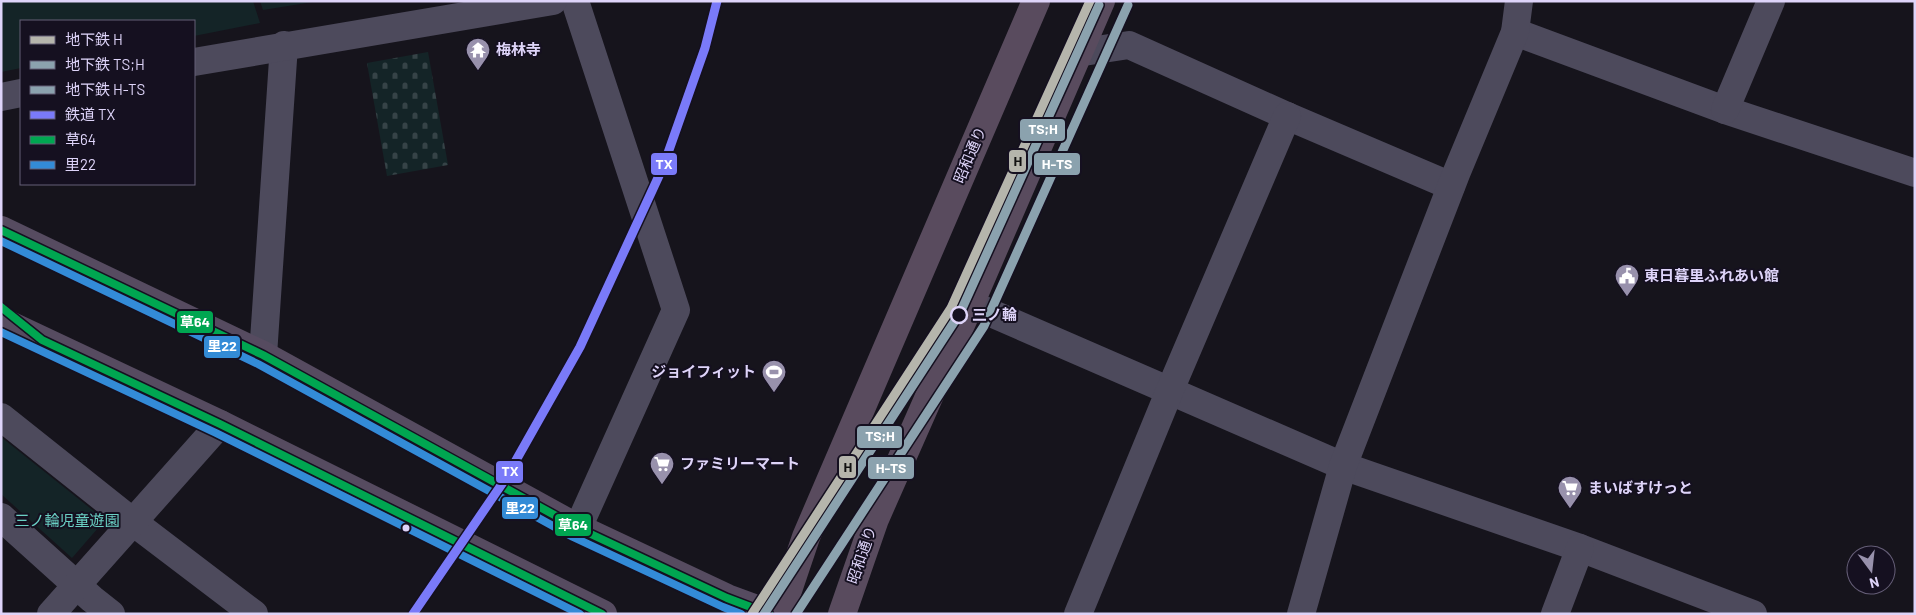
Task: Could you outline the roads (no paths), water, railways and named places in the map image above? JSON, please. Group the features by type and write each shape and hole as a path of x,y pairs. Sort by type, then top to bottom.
{"highway":[{"name":"昭和通り","path":"780,614 806,537 1036,1"},
{"name":"昭和通り","path":"842,614 875,519 1101,1"}],"main road":[{"path":"1,230 264,355 578,528 727,598 770,614"},
{"path":"1,321 220,424 603,614"}],"street":[{"path":"195,62 553,1"},
{"path":"574,1 676,310 578,528"},
{"path":"1301,614 1343,466 1514,32 1519,1"},
{"path":"1725,110 1771,1"},
{"path":"1514,32 1725,110 1915,173"},
{"path":"1077,53 1129,45 1287,116 1452,186"},
{"path":"264,355 284,46"},
{"path":"1,97 20,93"},
{"path":"1078,614 1170,390 1287,116"},
{"path":"970,304 1343,466 1580,548 1753,614"},
{"path":"1,307 42,340"},
{"path":"1,417 133,522 254,614"},
{"path":"51,614 220,424"},
{"path":"1,517 111,614"},
{"path":"1555,614 1580,548"}],"metro line":[{"name":"H","path":"752,614 951,308 1090,1"},
{"name":"TS;H","path":"764,614 960,313 1099,5"},
{"name":"H-TS","path":"796,614 984,326 1128,5"}],"rail line":[{"name":"TX","path":"413,614 506,478 580,347 663,167 705,48 717,1"}],"place":[{"name":"梅林寺","path":"478,71"},
{"name":"東日暮里ふれあい館","path":"1627,297"},
{"name":"三ノ輪","path":"959,315"},
{"name":"ジョイフィット","path":"774,393"},
{"name":"ファミリーマート","path":"662,485"},
{"name":"まいばすけっと","path":"1570,509"}],"park label":[{"name":"三ノ輪児童遊園","path":"67,521"}]}
